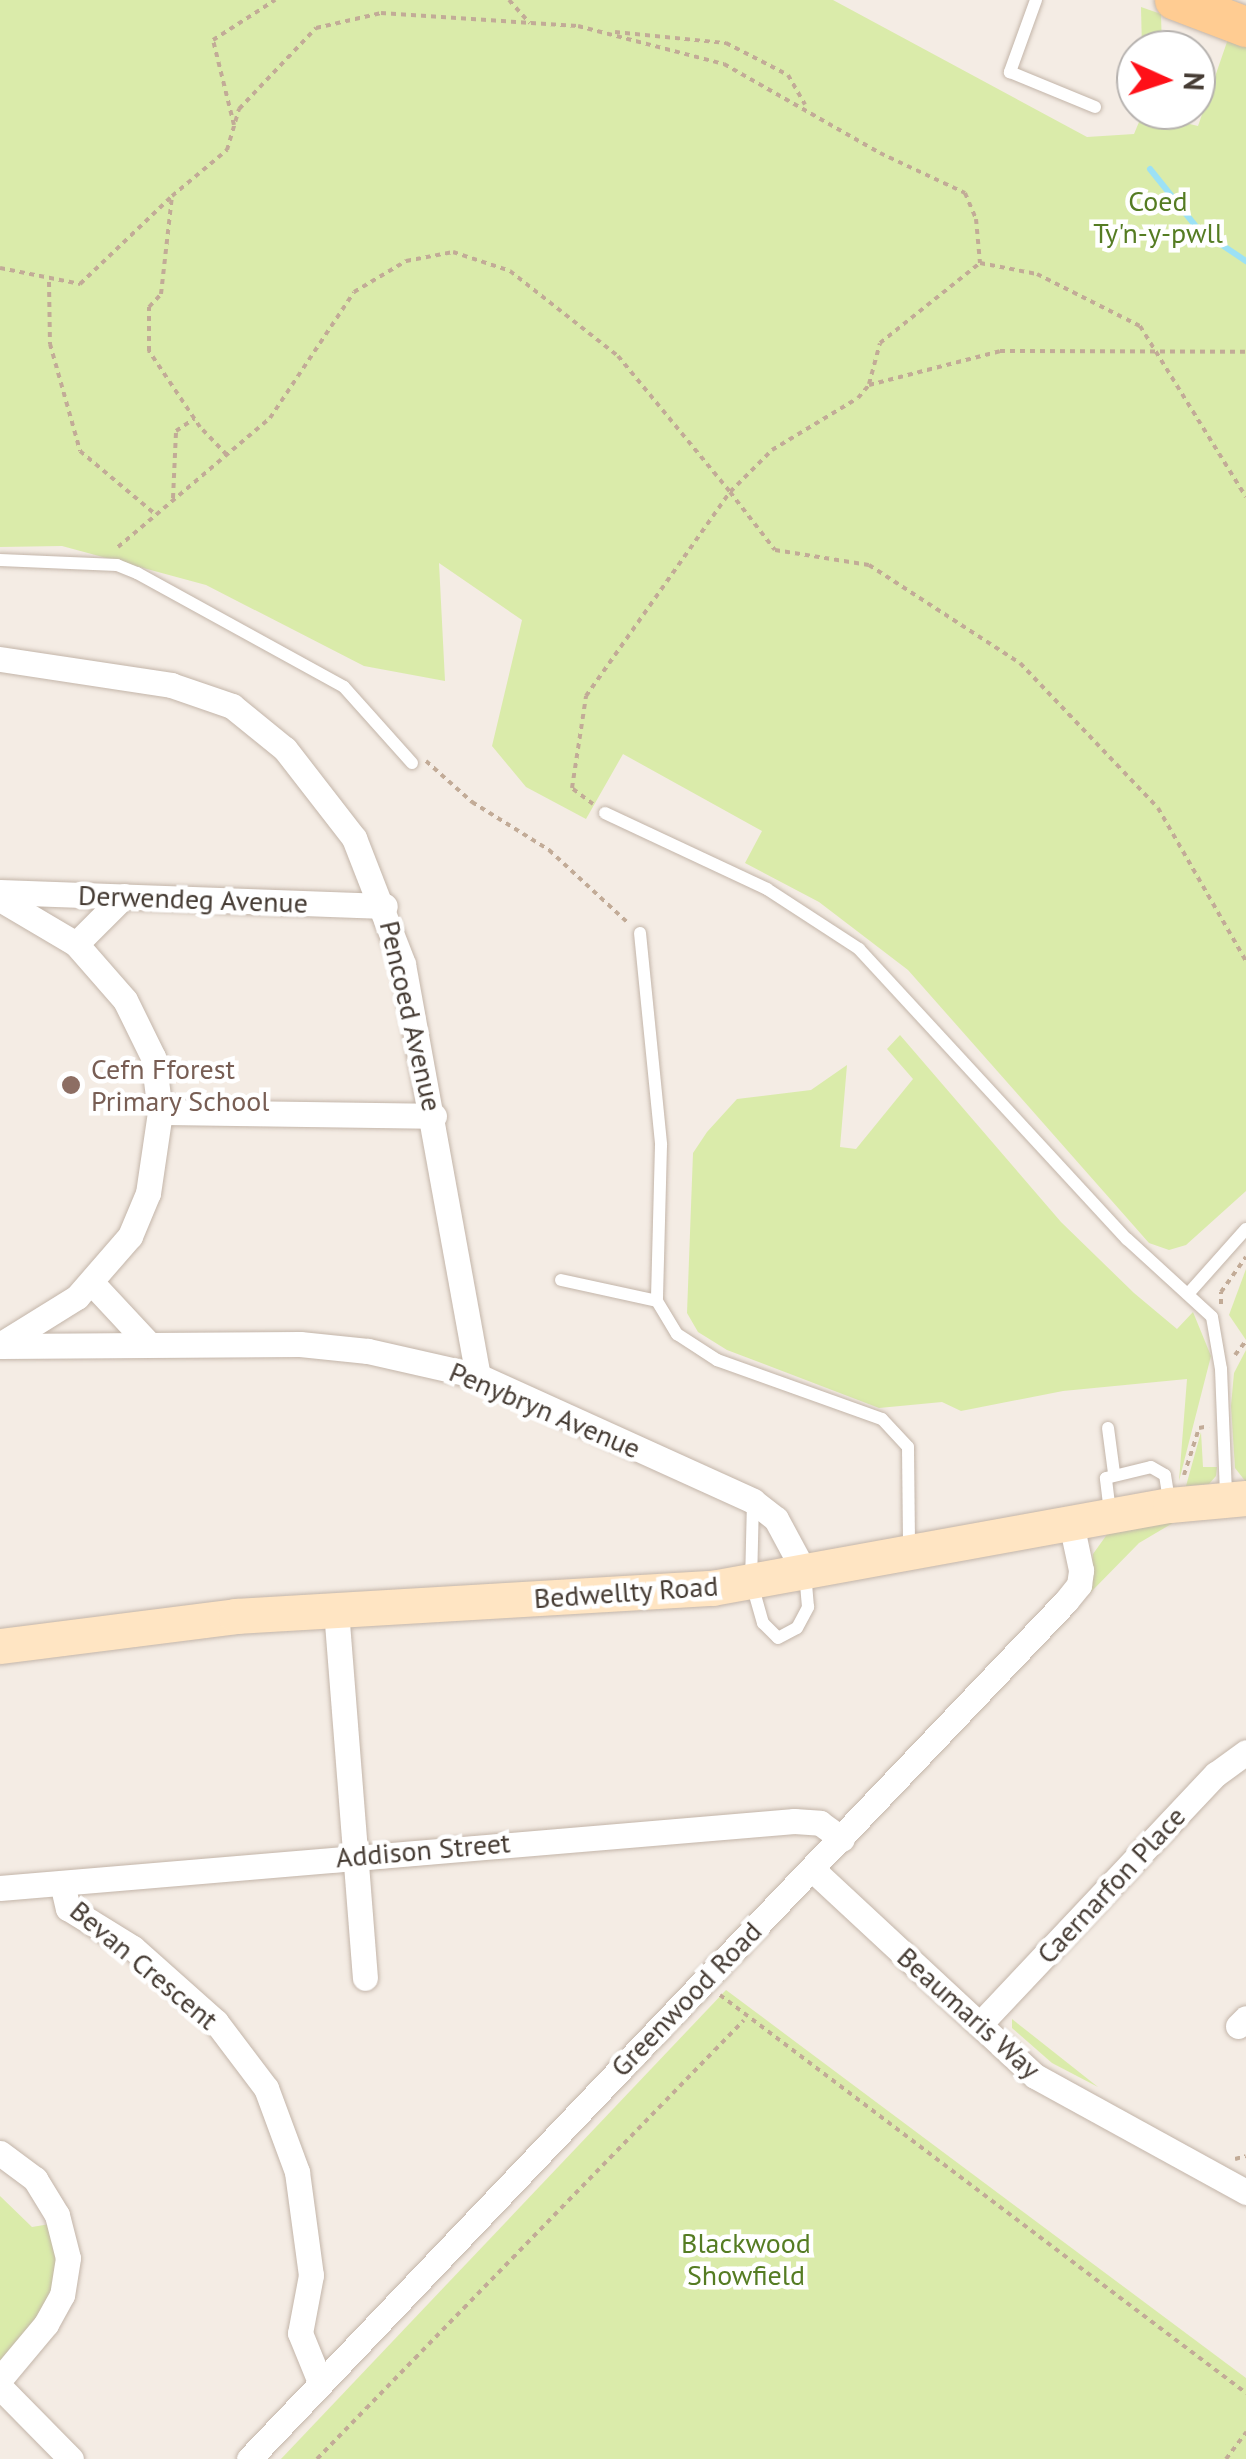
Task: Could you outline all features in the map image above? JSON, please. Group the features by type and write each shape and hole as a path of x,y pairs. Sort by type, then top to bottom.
{"main road":[{"path":"1175,0 1246,27"}],"street":[{"name":"Pencoed Avenue","path":"0,658 171,685 232,706 263,726 320,790 354,838 386,906 434,1116 478,1376"},
{"name":"Derwendeg Avenue","path":"0,895 386,906"},
{"path":"0,895 76,944 141,1028 160,1085 148,1193 130,1236 92,1283 0,1346"},
{"path":"76,944 124,896"},
{"path":"160,1112 434,1116"},
{"path":"92,1283 147,1342"},
{"name":"Penybryn Avenue","path":"0,1346 147,1342 368,1351 478,1376 753,1501 776,1520 804,1571"},
{"name":"Bedwellty Road","path":"0,1646 336,1610 751,1581 1110,1515 1236,1498"},
{"name":"Greenwood Road","path":"249,2459 1079,1586 1072,1523"},
{"path":"336,1610 365,1978"},
{"name":"Caernarfon Place","path":"980,2024 1216,1774 1246,1752"},
{"name":"Addison Street","path":"0,1888 356,1855 794,1822 820,1823 842,1839"},
{"name":"Beaumaris Way","path":"812,1869 1047,2084 1246,2192"},
{"name":"Bevan Crescent","path":"62,1883 68,1908 134,1948 202,2010 266,2088 297,2172 311,2275 300,2333 320,2382"},
{"path":"0,2153 42,2191 57,2215 68,2258 62,2294 46,2324 0,2379"},
{"path":"0,2387 71,2459"}],"lane":[{"path":"1036,0 1010,72 1094,107"},
{"path":"0,560 99,564 137,573 344,687 412,764"},
{"path":"604,813 767,890 859,949 1073,1183 1212,1317 1236,1498"},
{"path":"640,933 661,1145 657,1300 677,1334 717,1360 882,1419 904,1436 910,1554"},
{"path":"1188,1294 1246,1228"},
{"path":"561,1280 657,1300"},
{"path":"1108,1428 1114,1474"},
{"path":"1110,1515 1106,1478 1114,1474 1161,1470 1177,1504"},
{"path":"753,1501 751,1581 763,1623 778,1638 797,1628 808,1607 804,1571"}],"path":[{"path":"234,125 214,40 275,0"},
{"path":"510,0 530,23"},
{"path":"0,268 50,282 80,284 172,196 227,150 239,109 276,62 316,28 381,13 530,23 726,44 788,75 805,106"},
{"path":"606,32 724,64 805,106 880,153 965,193 976,219 980,263"},
{"path":"172,196 161,294 150,307 148,352 194,419 228,455"},
{"path":"99,564 270,418 354,292 406,261 453,252 510,271 618,356 775,550 869,566 1020,662 1158,808 1246,961"},
{"path":"604,813 572,788 586,696 730,492 772,450 858,398 870,384 880,343 980,263 1037,274 1140,326 1246,496"},
{"path":"50,282 50,344 80,450 155,513"},
{"path":"870,384 1000,351 1246,352"},
{"path":"173,498 176,431 194,419"},
{"path":"412,764 431,760 472,802 549,850 640,933"},
{"path":"1177,1504 1199,1428 1224,1423"},
{"path":"716,1992 744,2020 1246,2392"},
{"path":"318,2459 744,2020"},
{"path":"1226,2459 1246,2432"}],"green space":[{"name":"Coed Ty'n-y-pwll","path":"0,0 833,0 1087,137 1134,134 1136,130 1216,130 1216,74 1228,39 1246,44 1246,1191 1186,1245 1169,1250 1149,1243 908,970 819,902 745,863 762,831 623,754 586,819 526,787 492,746 522,620 439,563 445,681 364,666 206,585 62,546 0,547"},
{"path":"1141,7 1161,14 1161,30 1142,30"},
{"path":"900,1035 1061,1222 1134,1293 1177,1329 1193,1312 1211,1356 1179,1481 1187,1379 1063,1391 961,1411 942,1402 879,1408 727,1350 698,1332 687,1313 693,1153 707,1132 737,1099 811,1090 847,1065 840,1147 856,1149 913,1079 887,1049"},
{"path":"1246,1269 1246,1340 1229,1315"},
{"path":"1246,1350 1246,1482 1235,1468 1231,1406 1234,1373"},
{"path":"1201,1432 1203,1467 1217,1467 1216,1476 1209,1484 1186,1486"},
{"path":"1183,1517 1139,1543 1088,1595 1093,1554 1108,1533"},
{"name":"Blackwood Showfield","path":"726,1990 1246,2378 1246,2459 281,2459"},
{"path":"1012,2019 1098,2087 1052,2063 1012,2028"},
{"path":"0,2196 32,2227 50,2224 59,2257 53,2297 0,2363"}],"waterway":[{"path":"1150,169 1198,229 1246,261"}],"place":[{"name":"Cefn Fforest Primary School","path":"71,1085"}]}
